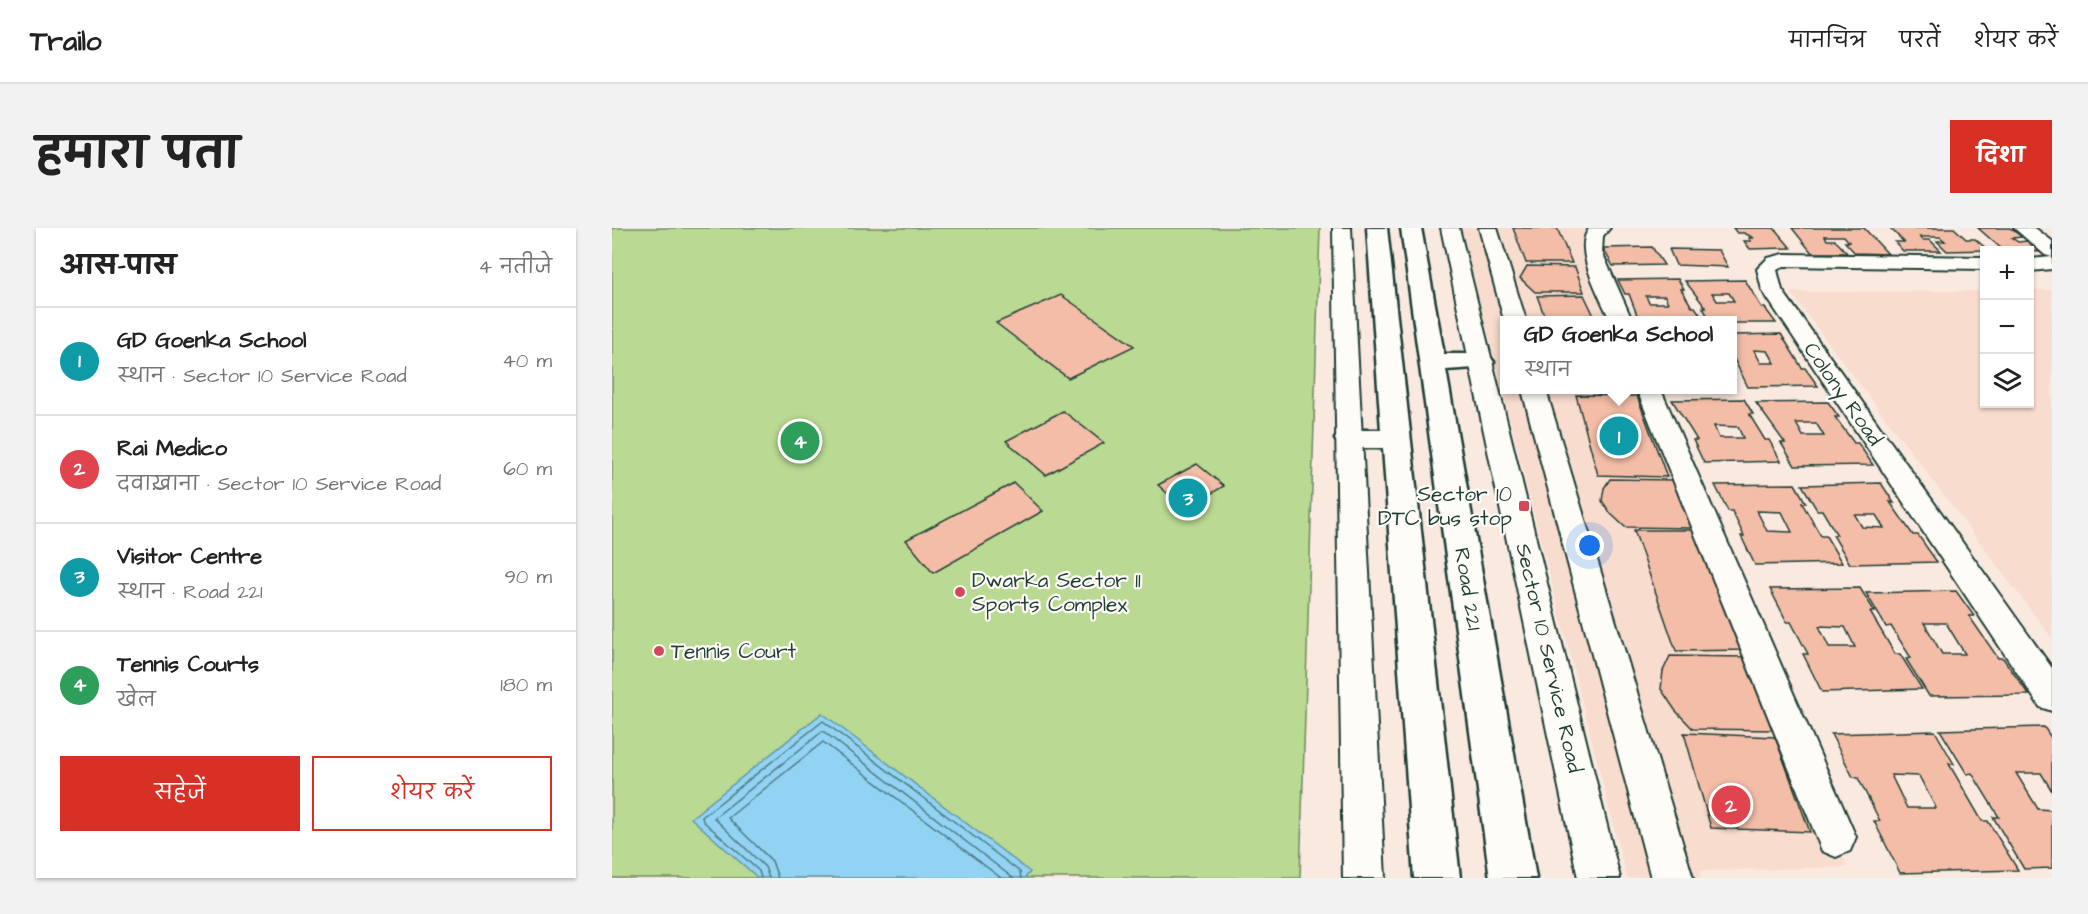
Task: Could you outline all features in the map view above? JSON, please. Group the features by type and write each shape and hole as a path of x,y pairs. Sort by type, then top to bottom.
{"main road":[{"path":"1377,228 1437,878"},
{"name":"Road 221","path":"1411,228 1513,878"},
{"path":"1432,362 1481,362"},
{"path":"1349,439 1396,439"}],"street":[{"path":"1342,228 1364,878"},
{"name":"Sector 10 Service Road","path":"1450,228 1599,878"},
{"path":"1488,228 1514,316"},
{"path":"1601,228 1594,235 1592,252 1619,316"},
{"path":"2023,228 2052,251"},
{"path":"2040,228 2052,238"},
{"name":"Colony Road","path":"1980,264 1784,260 1775,262 1767,269 1772,290 2052,696"},
{"path":"2034,265 2052,263"},
{"path":"1535,394 1672,878"},
{"path":"1651,394 1836,837"}],"shaded area":[{"path":"1461,228 1603,228 1581,242 1612,316 1500,316 1500,381"},
{"path":"2034,290 2052,290 2052,638 1790,292 1980,291 1980,408 2034,408"},
{"path":"1503,394 1646,394 1847,867 1700,871 1701,878 1627,878"}],"green space":[{"name":"Dwarka Sector 11 Sports Complex","path":"612,228 1320,228 1300,878 612,878"}],"water":[{"path":"822,713 1030,872 1025,878 758,878 691,818"}],"building":[{"path":"1513,228 1557,228 1572,263 1526,263"},
{"path":"1733,228 1774,228 1791,248 1750,249 1744,241 1751,241 1749,238 1754,238 1744,233 1737,233"},
{"path":"1792,228 1864,228 1888,254 1855,253 1845,242 1849,242 1844,236 1825,236 1827,240 1835,240 1847,253 1812,253"},
{"path":"1890,228 1954,228 1966,239 1975,239 1983,246 1980,246 1980,250 1947,251 1937,241 1945,241 1940,237 1920,237 1923,240 1930,240 1941,251 1903,251 1895,242 1904,242"},
{"path":"1978,228 2010,228 2022,237 2012,238 2018,242 2028,241 2034,246 1998,246"},
{"path":"1652,247 1664,265 1613,266 1603,248"},
{"path":"1669,249 1719,250 1728,267 1676,265"},
{"path":"1527,266 1575,267 1584,292 1535,292 1520,278"},
{"path":"1678,279 1692,307 1695,307 1701,316 1637,316 1629,294 1625,294 1618,280","holes":["1646,296 1665,296 1668,303 1649,303"]},
{"path":"1745,280 1762,308 1765,308 1776,323 1737,323 1737,316 1708,316 1703,308 1706,308 1685,281","holes":["1712,293 1729,293 1734,301 1717,301"]},
{"path":"1061,295 1134,346 1068,378 996,323"},
{"path":"1584,295 1594,316 1544,316 1537,296"},
{"path":"1781,334 1802,368 1805,368 1818,386 1748,387 1737,365 1737,335","holes":["1754,350 1768,351 1775,363 1761,363"]},
{"path":"1576,395 1637,396 1667,477 1598,475"},
{"path":"1744,399 1753,414 1749,414 1765,440 1769,440 1781,461 1704,463 1693,440 1697,440 1672,400","holes":["1714,426 1738,427 1743,438 1719,438"]},
{"path":"1828,402 1839,417 1835,417 1854,443 1858,443 1873,465 1795,466 1781,443 1785,443 1756,403","holes":["1796,423 1816,423 1824,436 1803,436"]},
{"path":"1063,411 1104,443 1046,475 1006,441"},
{"path":"1197,464 1224,486 1185,509 1158,485"},
{"path":"1610,479 1674,480 1693,528 1625,527 1611,514 1602,501 1604,488"},
{"path":"1014,483 1043,511 933,573 906,540"},
{"path":"1881,483 1894,503 1890,502 1913,535 1918,535 1937,562 1850,564 1833,535 1837,535 1822,510 1817,510 1802,485","holes":["1855,515 1876,515 1884,528 1862,527"]},
{"path":"1795,484 1806,503 1802,503 1821,536 1826,536 1842,563 1755,565 1732,511 1728,511 1715,485","holes":["1757,511 1782,512 1792,532 1767,531"]},
{"path":"1634,530 1696,530 1747,650 1676,651"},
{"path":"1860,588 1875,612 1870,612 1895,654 1900,654 1922,689 1822,692 1803,654 1808,654 1791,622 1787,622 1770,589","holes":["1819,626 1845,627 1855,647 1829,647"]},
{"path":"1956,591 1974,616 1969,616 1998,658 2003,658 2029,695 1929,696 1906,659 1911,658 1891,626 1886,627 1866,593","holes":["1924,623 1946,623 1965,654 1942,654"]},
{"path":"1670,656 1748,657 1777,730 1693,729 1675,710 1661,689 1663,671"},
{"path":"2044,727 2052,739 2052,791 2041,773 2016,773 2038,809 2052,810 2052,868 2024,869 1993,817 1999,817 1972,773 1967,774 1940,730"},
{"path":"1935,731 1954,764 1949,764 1982,821 1988,821 2018,870 1900,873 1874,821 1880,821 1858,778 1853,777 1831,734","holes":["1891,775 1919,776 1936,808 1907,808"]},
{"path":"1684,733 1775,737 1810,832 1711,828"}],"place":[{"name":"GD Goenka School","path":"1619,436"},
{"name":"Tennis Courts","path":"800,441"},
{"name":"Visitor Centre","path":"1188,498"},
{"name":"Sector 10 DTC bus stop","path":"1524,506"},
{"name":"Dwarka Sector 11 Sports Complex","path":"960,592"},
{"name":"Tennis Court","path":"659,651"},
{"name":"Rai Medico","path":"1731,805"}]}
